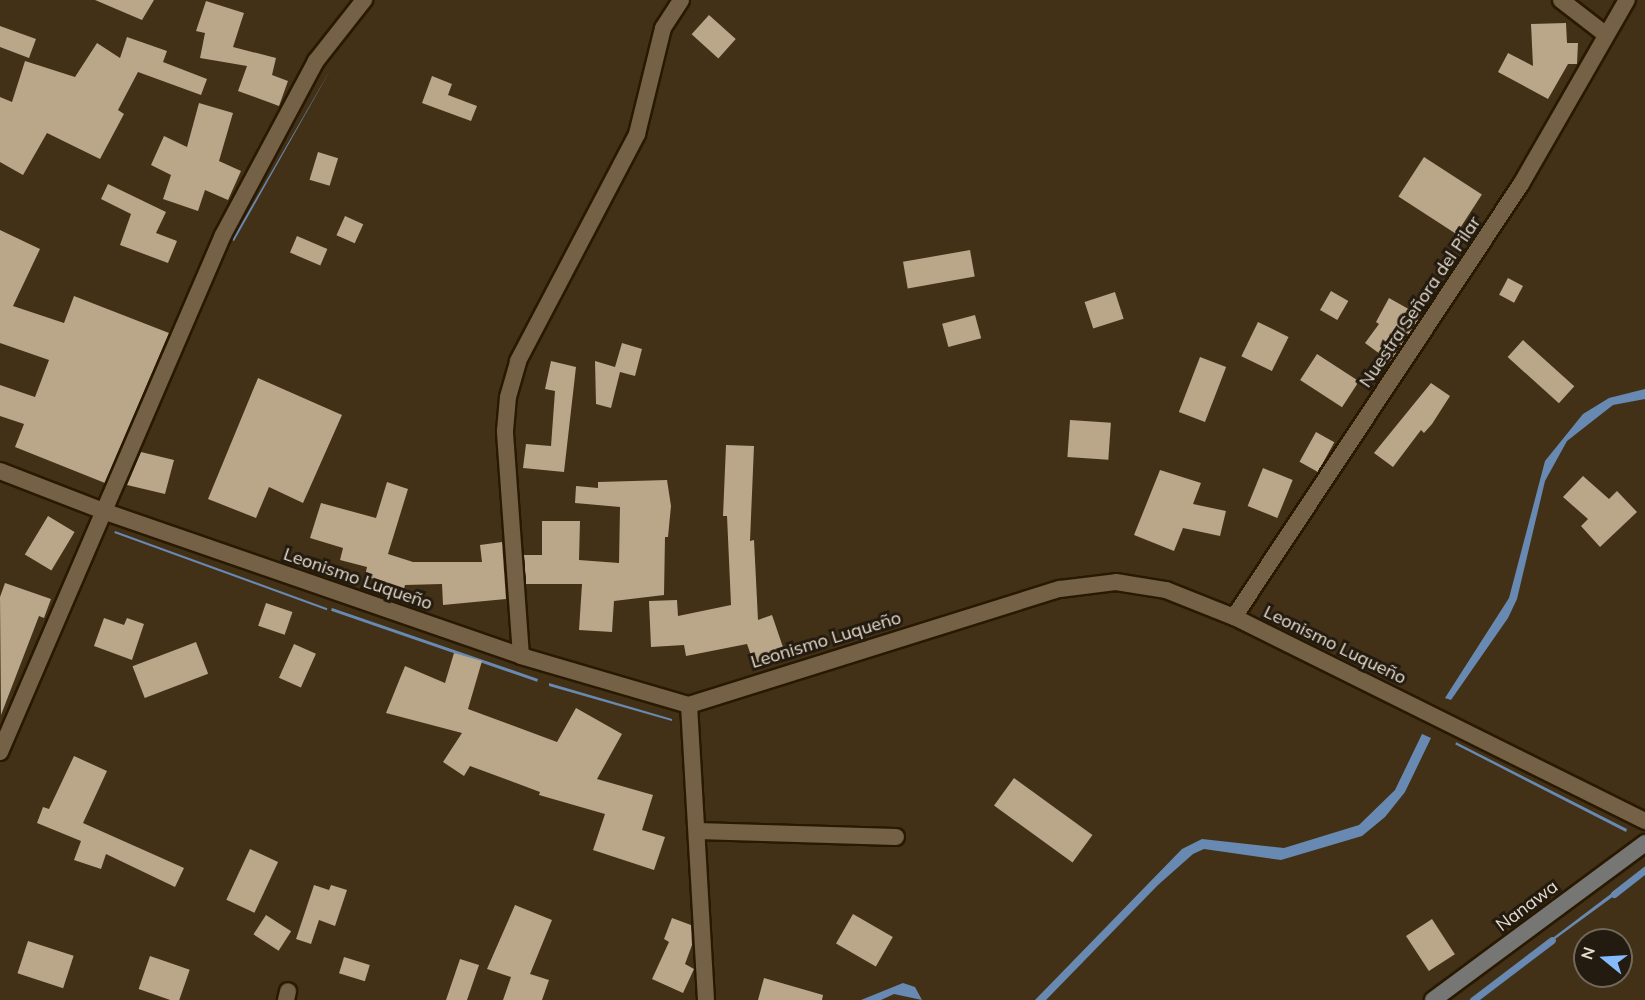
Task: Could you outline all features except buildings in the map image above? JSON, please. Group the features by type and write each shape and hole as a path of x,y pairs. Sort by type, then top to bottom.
{"main road":[{"name":"Nanawa","path":"1433,1000 1645,843"}],"street":[{"path":"0,752 223,235 316,61 364,0"},
{"path":"521,656 505,431 508,397 518,361 634,142 663,28 681,0"},
{"path":"1562,0 1605,34"},
{"name":"Nuestra Señora del Pilar","path":"1234,617 1521,184 1605,34 1627,0"},
{"name":"Leonismo Luqueño","path":"0,471 103,511 521,656 689,705 934,627 1091,584 1116,582 1166,590 1234,617 1645,821"},
{"path":"689,705 706,1000"},
{"path":"697,831 896,837"}],"water":[{"path":"332,67 234,241 232,240"},
{"path":"1645,389 1645,399 1613,405 1567,441 1545,481 1517,599 1508,618 1451,700 1445,698 1509,598 1545,461 1583,414 1609,398"},
{"path":"115,531 327,608 327,610 114,533"},
{"path":"332,608 538,679 537,682 331,611"},
{"path":"549,683 672,719 672,721 549,686"},
{"path":"1438,733 1627,829 1626,832 1437,735"},
{"path":"1422,734 1431,738 1405,792 1385,817 1362,836 1281,860 1204,849 1193,854 1158,885 1046,1000 1035,1000 1182,849 1202,839 1284,848 1359,825 1395,790"},
{"path":"1620,887 1622,890 1547,945 1546,943"},
{"path":"903,983 915,987 922,1000 894,994 881,1000 861,1000"}],"pier":[{"path":"1439,730 1458,740 1454,747 1435,737"}],"waterway":[{"path":"1614,894 1645,870"},
{"path":"1473,1000 1552,940"}]}
